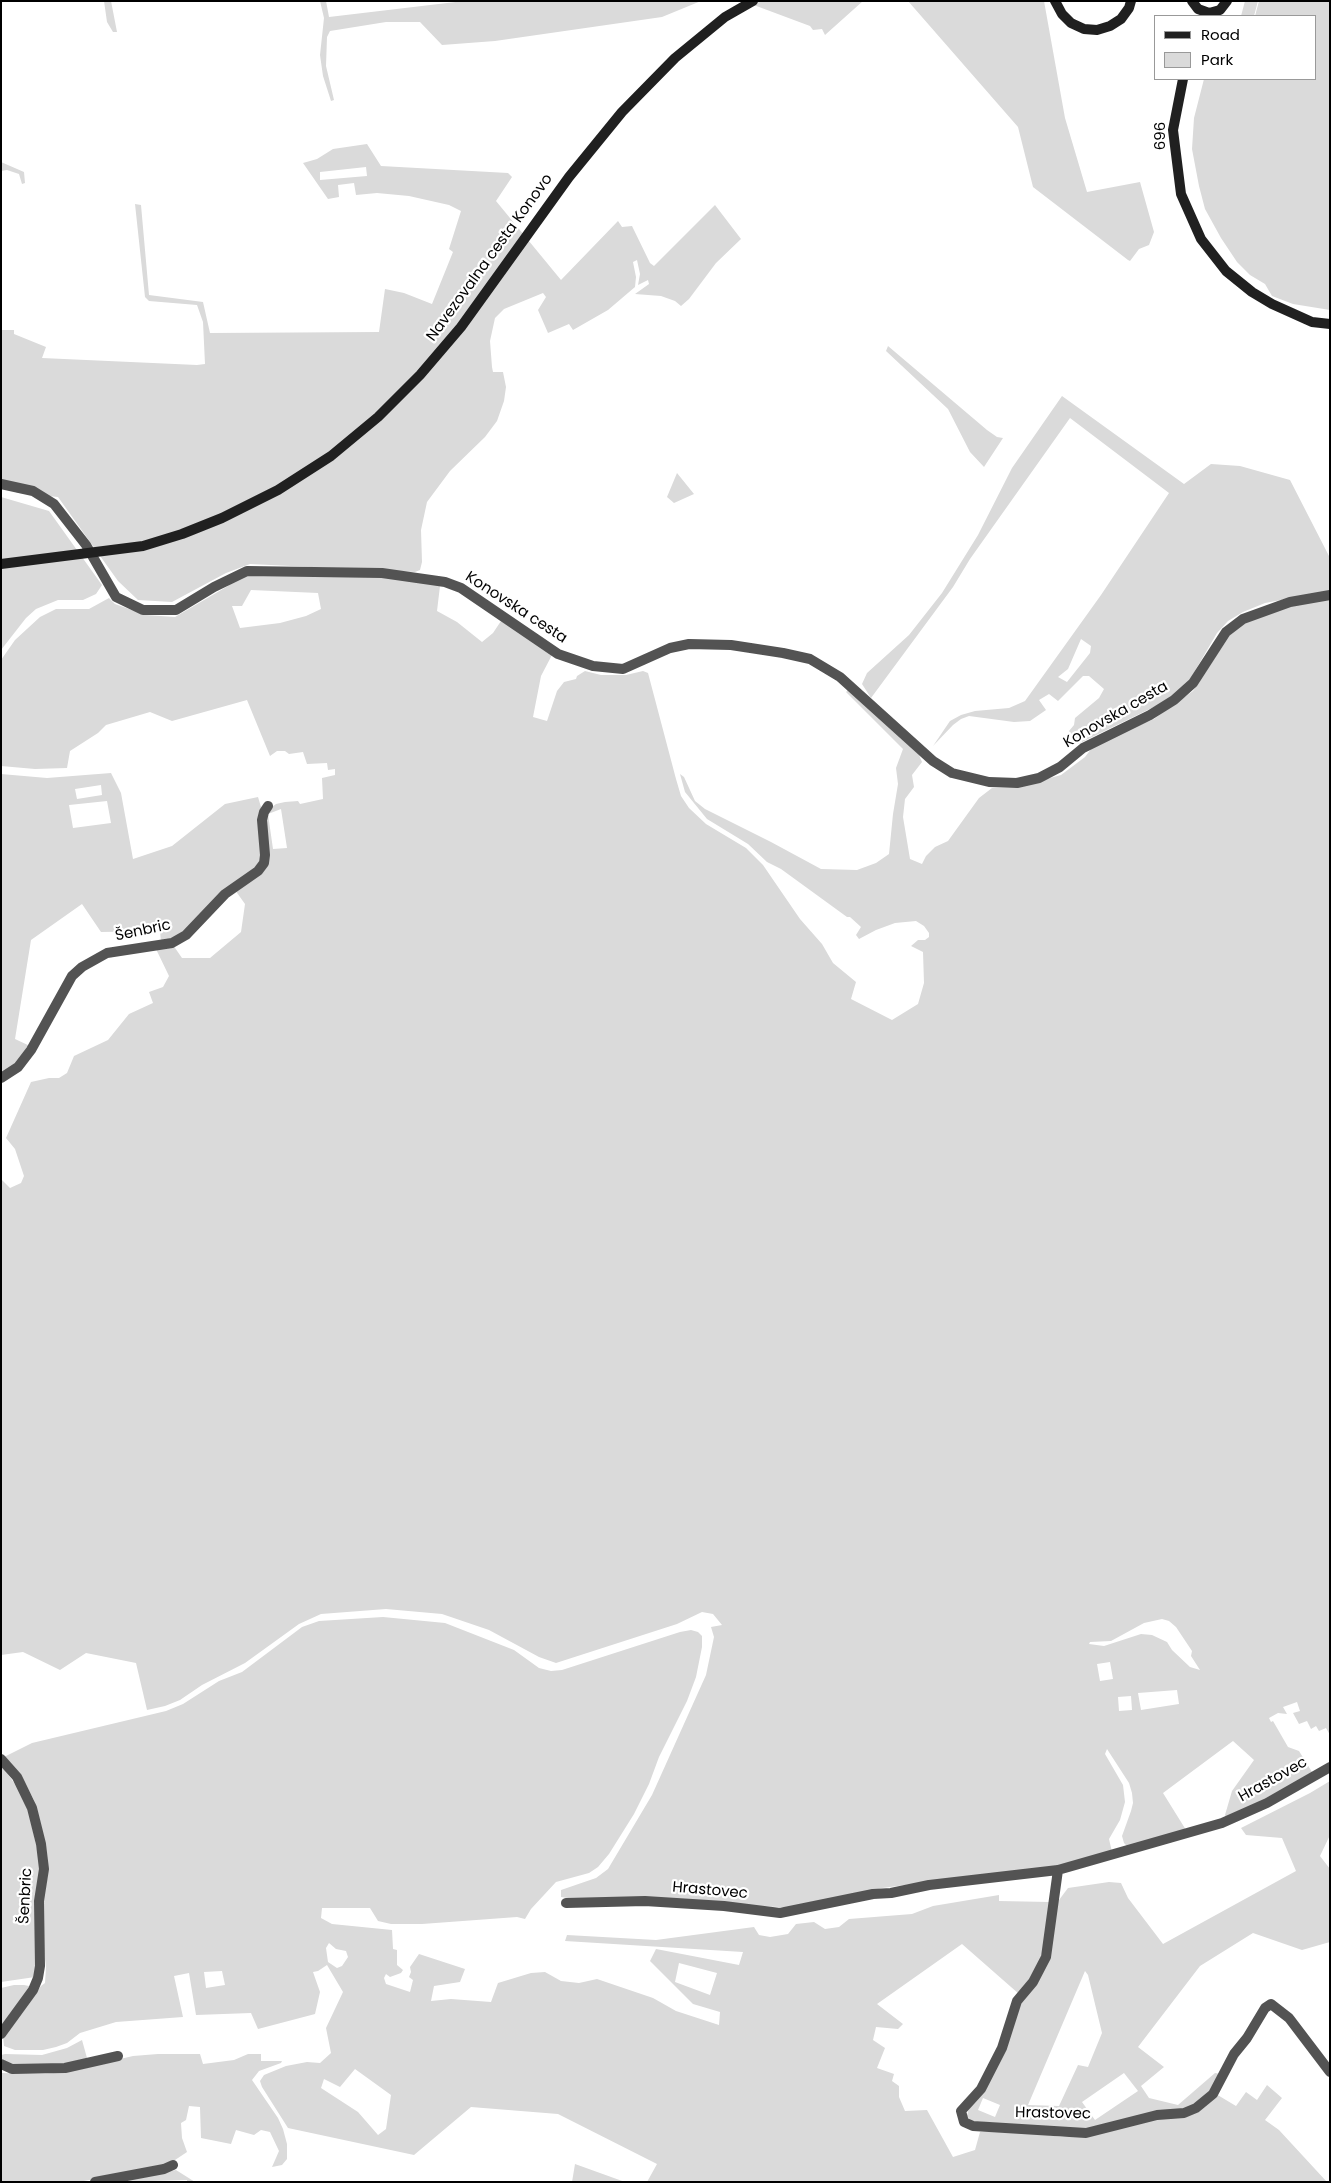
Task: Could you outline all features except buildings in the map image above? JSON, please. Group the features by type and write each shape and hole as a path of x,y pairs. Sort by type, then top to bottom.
{"main road":[{"name":"Navezovalna cesta Konovo","path":"1,564 143,546 182,534 222,518 278,490 331,456 378,417 420,375 461,327 569,177 622,112 675,58 725,17 753,1"},
{"path":"1193,3 1203,12 1214,14 1227,1"},
{"path":"1055,2 1062,14 1071,23 1084,29 1097,30 1110,26 1121,19 1133,4"},
{"name":"696","path":"1183,80 1174,130 1180,194 1201,239 1226,271 1252,292 1272,304 1312,322 1330,324"}],"street":[{"name":"Konovska cesta","path":"1,484 32,492 54,504 90,553 116,597 143,610 176,610 214,587 247,571 382,573 445,582 461,588 558,654 593,666 623,669 670,648 689,644 731,645 784,652 810,659 840,677 933,761 952,773 990,782 1017,783 1038,778 1060,767 1083,748 1150,715 1174,700 1193,683 1226,632 1243,619 1290,602 1330,595"},
{"name":"Šenbric","path":"1,1078 18,1067 31,1050 72,976 82,967 107,953 172,943 186,935 226,894 258,871 264,863 262,820 268,806"},
{"name":"Šenbric","path":"1,1759 16,1777 32,1808 41,1844 44,1868 40,1902 40,1966 38,1978 33,1990 1,2034"},
{"name":"Hrastovec","path":"566,1903 646,1901 780,1913 929,1885 1058,1870 1222,1823 1267,1803 1330,1767"},
{"name":"Hrastovec","path":"1058,1870 1046,1957 1032,1982 1017,2001 1002,2048 981,2089 961,2110 964,2122 973,2126 1086,2133 1157,2116 1184,2113 1196,2108 1213,2094 1234,2054 1247,2038 1265,2008 1271,2004 1290,2018 1330,2072"},
{"path":"1,2064 12,2069 66,2068 118,2056"},
{"path":"95,2182 164,2169 173,2165"}],"green space":[{"path":"104,1 111,1 117,32 113,32 107,22"},
{"path":"320,1 326,1 329,17 464,1 701,1 662,17 495,41 442,45 420,22 386,22 330,31 327,37 326,66 334,100 331,101 323,76 320,55 324,18"},
{"path":"743,1 863,1 825,35 822,29 813,30 810,26"},
{"path":"908,1 1044,1 1065,118 1087,192 1140,182 1154,232 1149,245 1139,249 1130,261 1128,260 1033,187 1018,127"},
{"path":"1245,1 1258,1 1254,15 1241,15"},
{"path":"1259,1 1330,1 1330,310 1293,304 1272,296 1265,284 1250,275 1237,262 1221,238 1205,209 1199,186 1192,149 1194,118 1204,80 1316,80 1316,15 1255,15"},
{"path":"367,144 381,166 508,173 512,177 496,201 561,280 618,221 622,227 632,226 650,263 654,266 715,205 741,239 716,263 689,299 681,306 675,301 661,296 635,294 649,284 648,280 638,285 640,274 637,260 633,262 636,277 635,287 608,310 573,330 569,324 548,333 538,310 546,297 543,293 504,309 495,318 490,341 492,367 493,372 503,372 506,387 504,401 497,421 485,437 450,471 427,502 421,530 422,562 420,570 415,572 250,564 226,573 172,602 138,600 118,581 58,497 18,493 1,486 1,330 14,330 14,334 46,347 42,358 205,364 203,322 197,305 149,301 145,297 135,204 141,205 149,295 203,302 210,333 379,332 385,289 404,293 432,304 453,252 449,249 461,211 449,205 409,196 377,193 356,195 354,183 338,185 339,197 328,199 303,163 317,159 333,149","holes":["366,167 367,176 320,180 320,172"]},
{"path":"1,162 24,172 25,183 22,184 19,174 7,170 1,171"},
{"path":"888,346 987,430 997,437 1003,438 984,467 970,452 948,409 886,351"},
{"path":"1062,396 1184,484 1211,464 1240,466 1290,480 1330,558 1330,591 1265,603 1243,612 1228,621 1217,633 1189,681 1179,691 1162,703 1078,744 1069,731 1074,725 1075,718 1099,698 1104,689 1089,676 1083,676 1058,701 1049,694 1039,700 1046,710 1030,721 1014,722 969,716 953,725 933,746 950,721 961,715 975,711 1009,708 1025,701 1101,595 1169,493 1070,418 970,559 953,587 871,698 862,684 867,673 909,635 942,593 978,535 1012,468","holes":["1081,639 1091,646 1090,653 1067,682 1058,677 1068,669"]},
{"path":"677,473 694,494 674,503 667,497"},
{"path":"1,497 49,511 102,585 96,594 83,600 58,600 36,609 26,618 1,650"},
{"path":"248,566 419,581 440,586 437,611 457,622 482,642 493,633 501,621 553,653 541,676 533,717 547,721 557,691 564,682 576,679 577,676 585,671 601,675 626,675 643,671 648,673 681,796 689,808 706,824 746,848 763,865 800,919 822,944 833,963 856,982 851,999 892,1020 918,1004 924,983 923,952 911,946 918,940 925,940 929,937 929,933 924,926 916,921 895,923 859,939 856,935 861,927 850,917 847,917 781,869 767,862 748,844 707,819 685,792 680,774 684,777 695,801 705,809 821,869 857,870 876,863 889,854 898,784 896,768 903,749 846,692 849,689 919,755 922,762 912,775 914,787 905,799 903,817 910,859 922,864 926,856 935,847 948,841 979,798 992,788 1014,788 1061,775 1085,757 1094,745 1154,719 1193,691 1230,635 1243,624 1278,609 1330,598 1330,1735 1326,1728 1319,1731 1316,1726 1311,1729 1307,1721 1299,1724 1293,1713 1300,1711 1297,1702 1283,1707 1287,1714 1278,1713 1269,1718 1271,1722 1273,1721 1288,1747 1299,1751 1312,1772 1227,1819 1225,1815 1232,1791 1254,1760 1233,1741 1163,1793 1186,1830 1127,1846 1122,1836 1133,1803 1132,1793 1129,1783 1107,1749 1105,1754 1123,1785 1125,1802 1120,1820 1109,1839 1112,1852 1055,1866 882,1888 803,1908 568,1898 561,1897 561,1890 596,1878 608,1869 652,1795 706,1675 714,1637 711,1627 722,1625 713,1614 702,1612 677,1624 556,1663 539,1657 489,1630 442,1614 386,1609 321,1614 299,1624 245,1663 202,1685 180,1700 147,1710 136,1663 86,1653 60,1670 23,1652 1,1655 1,1179 10,1188 21,1183 24,1176 15,1149 6,1138 31,1082 59,1078 67,1073 74,1056 108,1040 129,1014 153,1003 149,992 163,987 169,976 156,949 173,945 182,958 210,958 241,932 245,904 235,890 261,873 268,810 276,804 285,802 298,801 300,804 323,799 322,778 335,775 335,769 328,770 327,763 307,764 303,752 289,754 285,751 277,751 270,756 247,700 172,721 150,712 106,725 98,733 70,751 67,768 35,769 1,766 1,660 15,640 40,617 56,609 89,609 109,598 115,604 146,615 175,617 228,586","holes":["251,590 318,593 321,609 306,616 280,623 240,628 232,606 242,606","281,809 287,848 273,849 268,814","1162,1619 1169,1621 1176,1627 1192,1651 1191,1656 1200,1670 1190,1667 1172,1650 1167,1642 1152,1635 1141,1634 1104,1646 1089,1644 1090,1642 1111,1641 1144,1623","1110,1662 1113,1679 1100,1681 1097,1664","1177,1690 1179,1704 1141,1710 1138,1693","1131,1696 1132,1710 1119,1711 1118,1697"]},
{"path":"111,773 121,793 133,859 172,846 225,804 258,797 261,807 259,818 261,829 260,865 183,934 161,942 160,931 101,932 82,904 31,940 15,1039 30,1046 19,1062 1,1074 1,774 47,778","holes":["101,785 102,795 77,799 75,789","107,801 111,823 73,828 69,805"]},
{"path":"383,1617 445,1623 514,1650 539,1668 551,1671 562,1670 680,1632 691,1630 698,1632 702,1636 702,1647 696,1677 687,1701 659,1757 649,1784 634,1814 609,1854 598,1867 589,1873 556,1882 531,1909 525,1919 517,1917 422,1924 391,1924 378,1921 370,1908 322,1908 321,1918 332,1924 392,1930 393,1949 397,1950 397,1965 403,1970 401,1973 390,1977 386,1974 384,1978 386,1984 410,1992 413,1980 409,1977 410,1967 419,1954 465,1969 460,1982 434,1986 431,2001 451,1999 491,2002 498,1983 531,1973 545,1972 561,1981 579,1983 597,1979 653,1998 676,2011 719,2025 720,2012 693,2004 650,1961 656,1949 739,1965 743,1952 565,1941 567,1935 656,1940 754,1927 759,1935 770,1937 788,1934 796,1924 814,1922 825,1929 839,1927 849,1919 912,1914 933,1906 999,1895 999,1901 1049,1902 1046,1940 1036,1973 1019,1994 962,1944 877,2004 903,2024 898,2029 876,2027 873,2040 885,2048 877,2068 894,2074 892,2081 899,2086 899,2097 905,2111 927,2110 953,2157 975,2150 980,2132 1021,2131 1061,2137 1089,2135 1144,2120 1180,2117 1216,2094 1236,2106 1246,2092 1257,2100 1267,2085 1282,2098 1265,2120 1279,2130 1327,2182 647,2182 657,2164 558,2114 471,2107 414,2155 288,2128 260,2081 264,2075 286,2066 307,2062 320,2063 331,2053 326,2028 343,1992 327,1965 313,1972 320,1992 315,2014 258,2029 251,2013 196,2015 189,1973 174,1976 183,2017 116,2022 80,2033 67,2043 43,2050 15,2050 4,2046 3,2036 45,1983 46,1967 42,1935 42,1908 48,1874 47,1852 34,1800 21,1776 2,1758 32,1743 166,1711 183,1704 219,1681 242,1672 302,1627 319,1621","holes":["329,1943 336,1949 346,1951 348,1957 342,1966 337,1968 328,1962 326,1948","679,1963 717,1973 710,1995 675,1982","222,1971 225,1985 206,1988 204,1972","355,2069 391,2095 386,2129 378,2135 358,2112 321,2088 324,2079 340,2087"]},
{"path":"1,1765 26,1799 40,1863 35,1977 1,1982"},
{"path":"1330,1781 1330,1835 1320,1856 1330,1869 1330,1942 1302,1950 1253,1933 1200,1966 1138,2047 1164,2067 1141,2086 1149,2098 1178,2105 1215,2073 1222,2074 1214,2088 1187,2110 1088,2130 971,2121 967,2116 969,2108 1021,2000 1035,1984 1056,1904 1068,1888 1109,1882 1121,1883 1128,1898 1163,1944 1296,1871 1282,1838 1246,1835 1241,1828","holes":["1085,1971 1088,1975 1102,2033 1088,2067 1078,2065 1059,2106 1028,2105","1124,2073 1138,2091 1095,2120 1082,2102","983,2098 1000,2105 995,2117 978,2110"]},
{"path":"14,1985 29,1986 30,1990 1,2027 1,1988"},
{"path":"82,2040 87,2058 64,2066 25,2068 1,2060 1,2055 5,2054 42,2055 67,2048"},
{"path":"200,2054 203,2064 234,2060 248,2054 261,2054 261,2061 282,2061 259,2071 252,2080 278,2118 283,2129 287,2144 287,2159 282,2165 272,2167 279,2151 270,2132 261,2130 254,2135 236,2130 231,2144 201,2138 200,2107 189,2106 186,2120 181,2123 182,2138 187,2152 172,2162 146,2170 78,2182 1,2182 1,2073 45,2074 69,2071 133,2056"},
{"path":"575,2164 625,2182 572,2182"},
{"path":"176,2170 195,2182 187,2182 187,2180 115,2182"}]}
